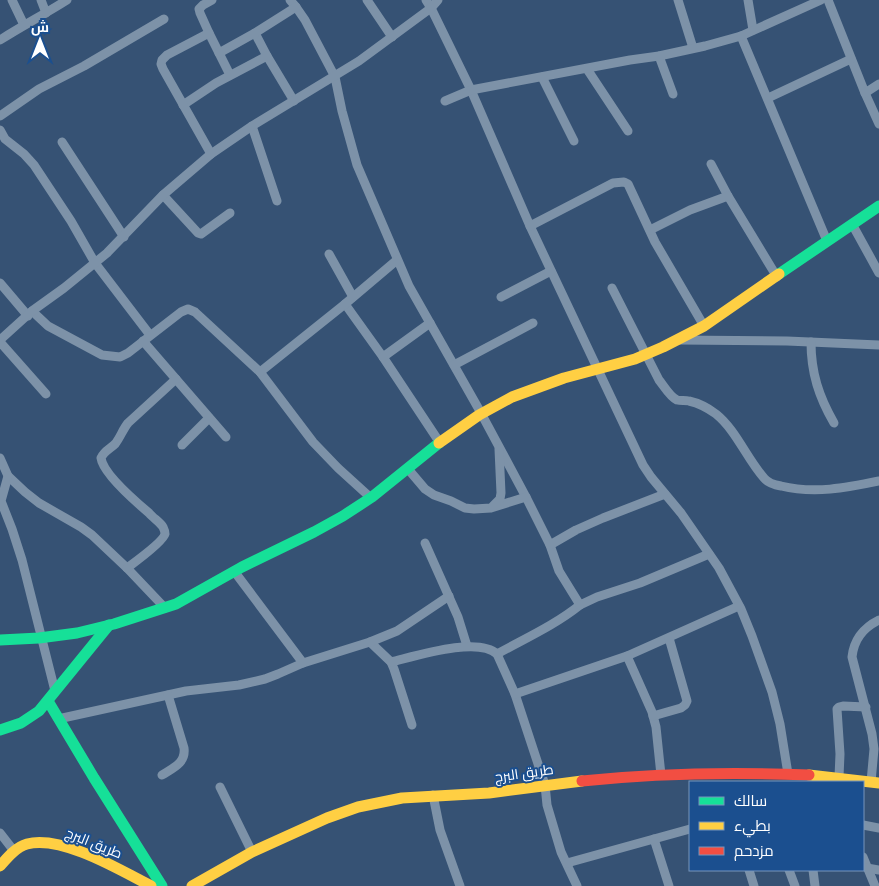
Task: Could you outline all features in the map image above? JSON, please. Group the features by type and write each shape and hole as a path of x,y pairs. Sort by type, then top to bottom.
{"street":[{"path":"12,0 24,25"},
{"path":"41,0 46,13"},
{"path":"0,40 67,0"},
{"path":"212,0 199,8 200,13 218,54 230,75"},
{"path":"368,0 392,37"},
{"path":"46,394 0,341 30,313 95,263 124,237 163,195 211,154 252,126 359,62 392,37 428,4 438,0"},
{"path":"678,0 693,48"},
{"path":"748,0 754,30"},
{"path":"445,100 472,90 704,46 741,36 821,0"},
{"path":"828,0 865,94 879,124"},
{"path":"218,54 255,33 293,3 314,36 335,77 342,111 358,165 409,286 499,446 550,545 559,572 580,604"},
{"path":"428,4 472,90 530,226 643,465 681,513 719,568 739,606 772,692 794,777"},
{"path":"0,116 39,89 84,66 164,19"},
{"path":"209,33 167,55 161,64 211,154"},
{"path":"255,33 294,101"},
{"path":"741,36 827,241"},
{"path":"183,105 216,83 267,56"},
{"path":"659,56 673,94"},
{"path":"768,98 851,59"},
{"path":"587,69 628,131"},
{"path":"542,77 574,141"},
{"path":"865,94 879,84"},
{"path":"252,126 277,200"},
{"path":"0,130 2,141 24,154 34,165 71,221 95,263 146,338 176,379 226,437"},
{"path":"62,142 124,237"},
{"path":"711,164 776,277"},
{"path":"530,226 612,183 624,182 628,184 655,242 704,326"},
{"path":"163,195 195,230 201,234 230,213"},
{"path":"650,230 690,210 728,196"},
{"path":"0,640 42,639 64,636 109,625 165,608 183,600 234,571 355,509 469,420 494,406 564,377 635,359 704,326 879,206"},
{"path":"852,224 879,273"},
{"path":"329,254 353,297"},
{"path":"260,372 397,260"},
{"path":"501,297 551,271"},
{"path":"0,283 30,313 48,326 102,355 120,357 128,353 181,312 188,309 195,312 260,372 313,442 371,498"},
{"path":"612,288 659,380 678,400 700,404 716,413 726,422 766,481 784,487 810,491 829,490 879,481"},
{"path":"344,304 440,443"},
{"path":"382,357 430,324"},
{"path":"454,365 533,324"},
{"path":"677,340 879,345"},
{"path":"811,342 812,366 818,388 824,406 834,423"},
{"path":"127,568 157,544 165,532 161,525 108,472 103,466 101,458 116,442 128,423 176,379"},
{"path":"182,445 209,418"},
{"path":"491,508 500,499 501,493 499,446"},
{"path":"0,458 8,476 25,492 39,503 92,535 165,608"},
{"path":"408,469 425,489 434,495 465,508 491,508 526,497"},
{"path":"8,476 0,501 22,560 55,691"},
{"path":"550,545 576,530 603,518 665,494"},
{"path":"425,543 458,616 467,646"},
{"path":"497,654 547,627 580,604 640,583 709,554"},
{"path":"234,571 303,663"},
{"path":"58,719 196,689 248,683 278,674 303,663 370,642 397,631 449,596"},
{"path":"514,694 627,656 739,606"},
{"path":"875,782 873,763 876,741 852,657 857,639 863,631 879,620"},
{"path":"0,730 20,724 39,711 109,625"},
{"path":"653,716 681,708 686,705 687,701 669,638"},
{"path":"370,642 391,662 412,725"},
{"path":"391,662 467,646 489,648 497,654 514,694 545,785 547,805 561,852 577,886"},
{"path":"627,656 653,716 661,775"},
{"path":"162,775 179,764 184,756 184,748 168,695"},
{"path":"48,701 162,886"},
{"path":"846,779 840,754 837,709 840,706 866,707"},
{"name":"طريق البرج","path":"192,886 252,852 327,818 358,807 402,798 489,793 545,785 661,775 794,777 875,782"},
{"path":"220,787 252,852"},
{"path":"433,795 440,830 460,886"},
{"path":"864,825 879,828"},
{"path":"567,863 689,829"},
{"path":"0,833 14,851"},
{"path":"654,839 669,886"},
{"name":"طريق البرج","path":"0,866 14,851 29,844 38,842 58,844 99,860 151,886"},
{"path":"864,860 875,886"},
{"path":"867,868 879,870"},
{"path":"749,871 754,886"},
{"path":"789,871 795,886"},
{"path":"813,871 815,886"}],"traffic: fast":[{"path":"779,274 879,206"},
{"path":"0,640 39,638 77,633 114,624 176,604 242,567 343,516 372,497 439,443"},
{"path":"0,730 21,723 39,711 109,625"},
{"path":"48,701 162,886"}],"traffic: slow":[{"path":"439,443 479,415 512,397 564,378 635,359 663,347 704,326 779,274"},
{"path":"809,775 862,781"},
{"path":"192,886 252,852 327,818 358,807 402,798 489,793 582,781"},
{"path":"864,781 879,783"},
{"path":"0,866 12,853 23,845 41,843 57,845 73,849 107,863 151,886"}],"traffic: jam":[{"path":"582,781 696,774 809,775"}]}
